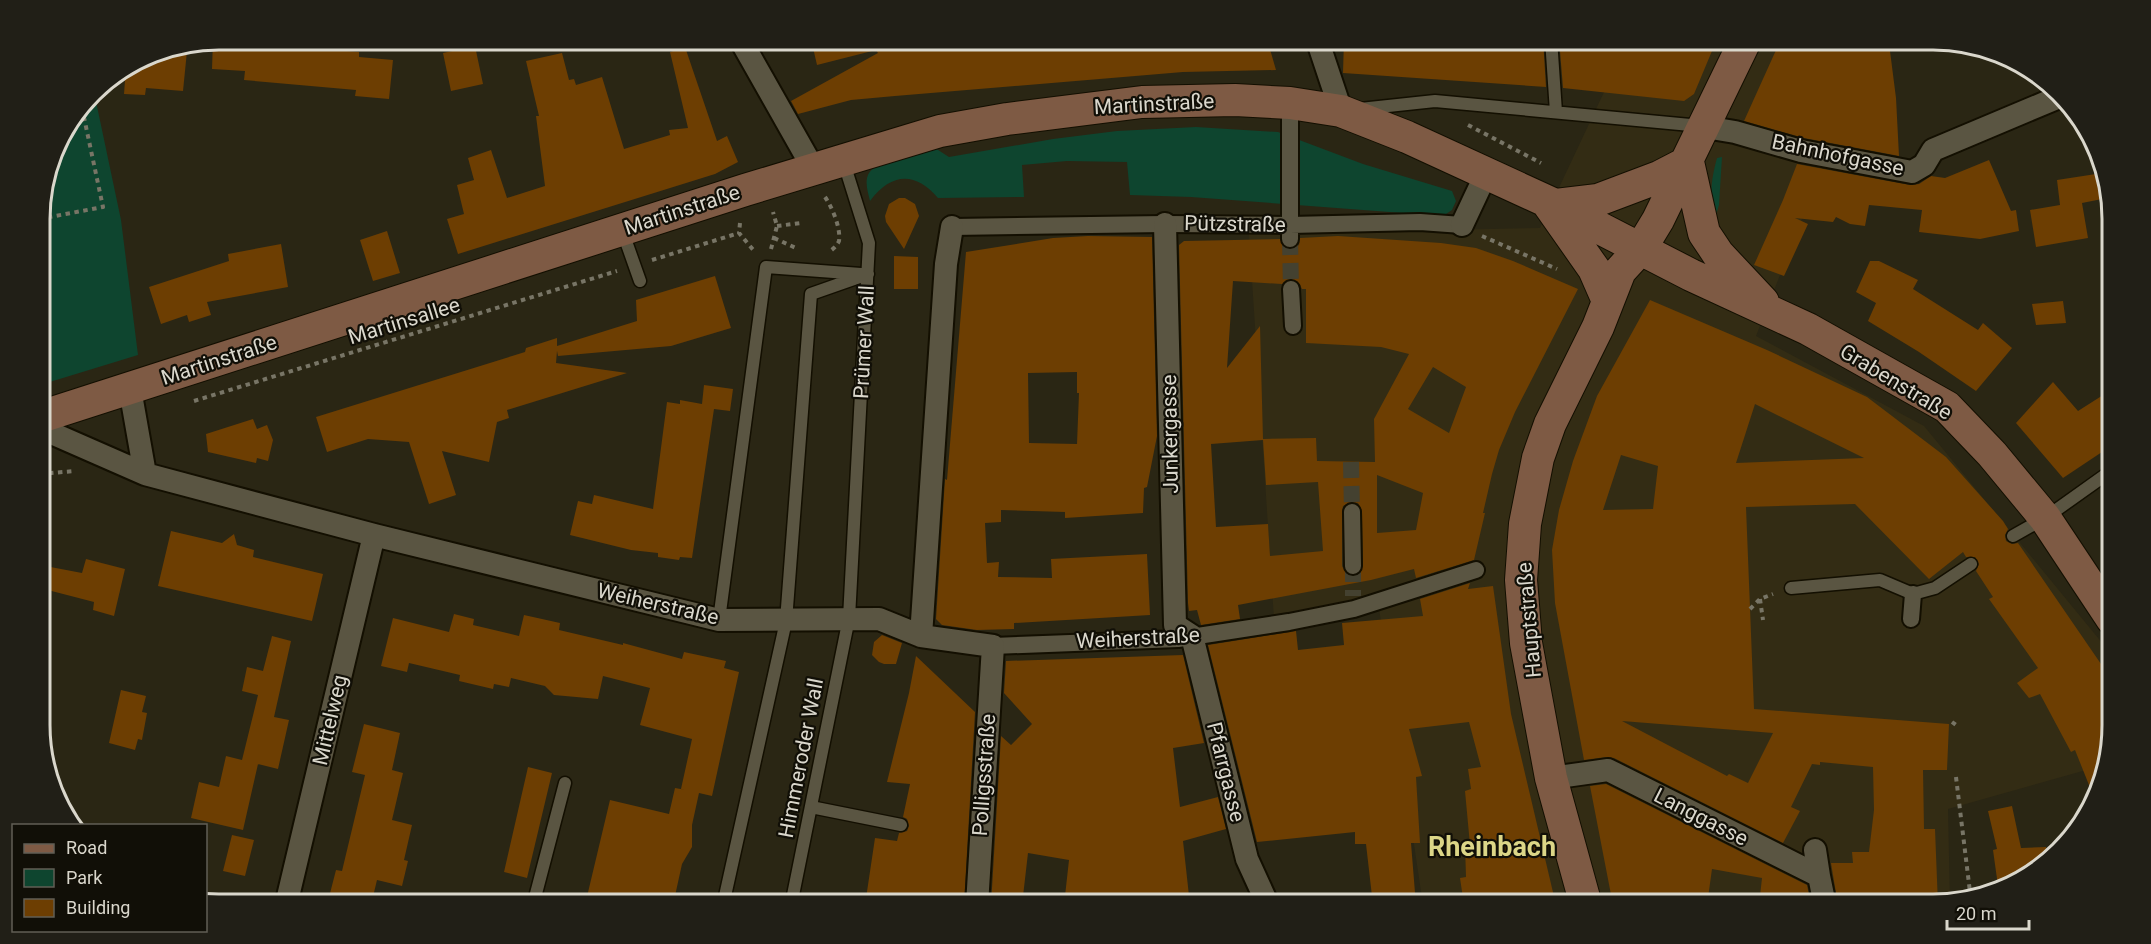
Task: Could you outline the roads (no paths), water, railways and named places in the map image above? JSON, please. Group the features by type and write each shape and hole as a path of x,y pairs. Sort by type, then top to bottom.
{"main road":[{"name":"Hauptstraße","path":"1583,894 1551,778 1526,643 1521,580 1525,524 1538,458 1550,424 1598,327 1620,271 1641,248 1688,162 1741,50"},
{"name":"Martinstraße","path":"50,414 622,229 816,180 842,159 940,131 1007,118 1075,109 1143,102 1235,100 1290,103 1341,111 1407,137 1641,248"},
{"path":"1550,203 1598,200 1659,177 1688,162 1704,233 1718,254 1777,316"},
{"path":"1550,203 1594,269 1608,301"},
{"name":"Grabenstraße","path":"1641,248 1683,271 1808,329 1947,407 1992,454 2045,518 2102,604"}],"street":[{"path":"746,50 816,180"},
{"path":"1321,50 1341,111"},
{"name":"Bahnhofgasse","path":"1705,127 1735,132 1801,151 1912,172 1924,165 1933,150 2053,100"},
{"path":"1290,103 1290,232"},
{"name":"Pützstraße","path":"952,227 1165,224 1290,232 1420,222 1462,225 1486,174"},
{"name":"Junkergasse","path":"1165,224 1175,625 1192,636"},
{"path":"921,636 946,264 952,227"},
{"path":"1291,290 1293,326"},
{"path":"130,388 145,474"},
{"name":"Weiherstraße","path":"50,432 145,474 375,536 719,620 879,619 921,636 993,646 1178,639 1288,619 1476,570"},
{"path":"1352,512 1353,566"},
{"name":"Mittelweg","path":"289,894 375,536"},
{"path":"1911,619 1913,594"},
{"name":"Pfarrgasse","path":"1192,636 1247,859 1268,894"},
{"name":"Polligsstraße","path":"977,894 993,646"},
{"name":"Langgasse","path":"1551,778 1608,770 1819,876"},
{"path":"1815,850 1823,894"}],"lane":[{"path":"1552,50 1556,112"},
{"name":"Martinstraße","path":"1341,111 1436,101 1705,127"},
{"path":"719,620 766,267 868,274 869,243 842,159"},
{"path":"622,229 640,281"},
{"name":"Prümer Wall","path":"786,621 811,294 868,274 849,618"},
{"path":"2013,536 2045,518 2102,477"},
{"path":"1791,588 1880,580 1913,594 1935,588 1971,564"},
{"name":"Himmeroder Wall","path":"793,894 849,618"},
{"name":"Himmeroder Wall","path":"725,894 786,621"},
{"path":"536,894 565,783"},
{"path":"811,807 901,825"}],"tunnel":[{"path":"1290,239 1291,289"},
{"path":"1351,462 1352,512"},
{"path":"1353,566 1353,596"}],"district":[{"name":"Rheinbach","path":"1492,847"}]}
